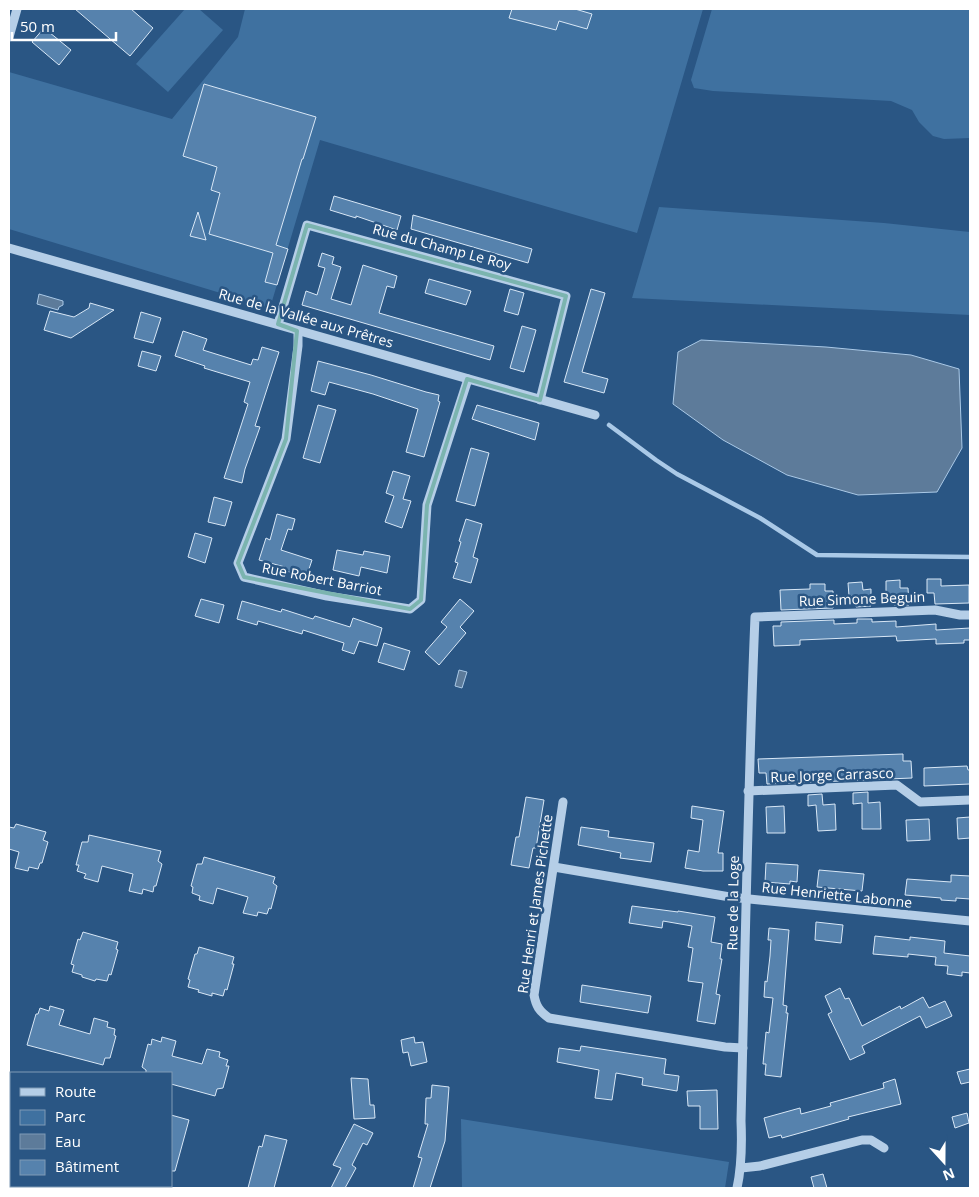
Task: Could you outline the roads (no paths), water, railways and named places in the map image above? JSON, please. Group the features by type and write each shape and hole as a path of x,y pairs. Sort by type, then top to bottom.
{"street":[{"path":"9,36 17,9"},
{"name":"Rue du Champ Le Roy","path":"278,324 307,225 566,296 540,400"},
{"name":"Rue de la Vallée aux Prêtres","path":"9,248 278,324 298,332 595,415"},
{"name":"Rue Robert Barriot","path":"298,332 298,346 286,439 238,563 244,577 328,596 410,609 421,600 427,506 468,380"},
{"name":"Rue Simone Beguin","path":"755,618 935,610 960,616 970,615"},
{"name":"Rue de la Loge","path":"737,1188 741,1168 748,791 755,618"},
{"name":"Rue Jorge Carrasco","path":"748,791 897,784 920,802 970,800"},
{"name":"Rue Henri et James Pichette","path":"563,802 534,995 535,1004 539,1011 549,1018 725,1047 743,1048"},
{"name":"Rue Henriette Labonne","path":"554,867 747,900 970,921"},
{"path":"741,1168 760,1166 862,1140 871,1140 884,1148"}],"water":[{"path":"39,294 63,301 63,305 58,310 37,304"},
{"path":"701,340 826,347 911,355 959,369 962,448 937,492 858,495 787,475 723,440 673,404 678,352"},
{"path":"459,670 467,672 462,688 455,686"}],"waterway":[{"path":"609,425 677,474 760,518 817,555 970,557"}]}
